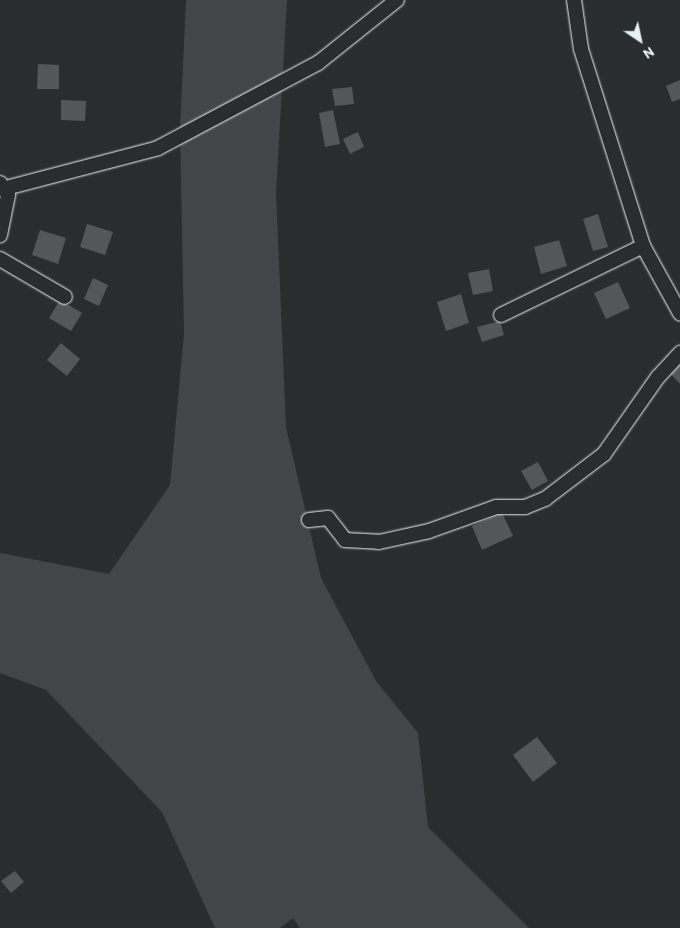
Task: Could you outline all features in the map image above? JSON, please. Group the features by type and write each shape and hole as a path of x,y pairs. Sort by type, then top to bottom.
{"street":[{"path":"0,235 3,186 158,148 318,63 397,0"},
{"path":"574,0 581,49 643,246 680,313"},
{"path":"501,315 643,246"},
{"path":"0,259 65,297"},
{"path":"310,520 328,518 345,540 378,542 429,531 496,507 525,507 545,499 604,454 658,377 680,353"}],"shaded area":[{"path":"186,0 287,0 276,193 286,427 321,578 376,681 418,733 428,827 529,928 300,928 293,918 280,928 215,928 162,812 46,690 0,673 0,553 109,574 170,485 184,334 180,129"}],"building":[{"path":"38,64 59,65 59,89 37,89"},
{"path":"680,80 680,99 672,102 666,86"},
{"path":"352,87 354,104 335,106 332,89"},
{"path":"61,100 86,101 85,121 61,120"},
{"path":"333,110 340,144 325,147 319,113"},
{"path":"358,132 364,147 350,154 343,139"},
{"path":"598,214 608,247 593,251 583,219"},
{"path":"87,224 113,232 105,255 80,247"},
{"path":"40,230 66,238 58,264 32,255"},
{"path":"559,240 567,266 541,274 534,247"},
{"path":"489,269 493,291 473,295 468,273"},
{"path":"93,278 108,285 99,306 84,299"},
{"path":"618,282 630,308 606,319 594,293"},
{"path":"461,294 469,323 446,331 437,302"},
{"path":"60,300 82,313 71,331 49,318"},
{"path":"500,321 504,335 482,342 477,327"},
{"path":"61,343 80,359 67,376 47,360"},
{"path":"680,359 680,384 668,371"},
{"path":"538,462 548,481 532,490 521,471"},
{"path":"502,513 513,536 482,550 472,526"},
{"path":"537,737 557,763 533,782 513,755"},
{"path":"15,871 24,882 11,893 1,881"}]}
